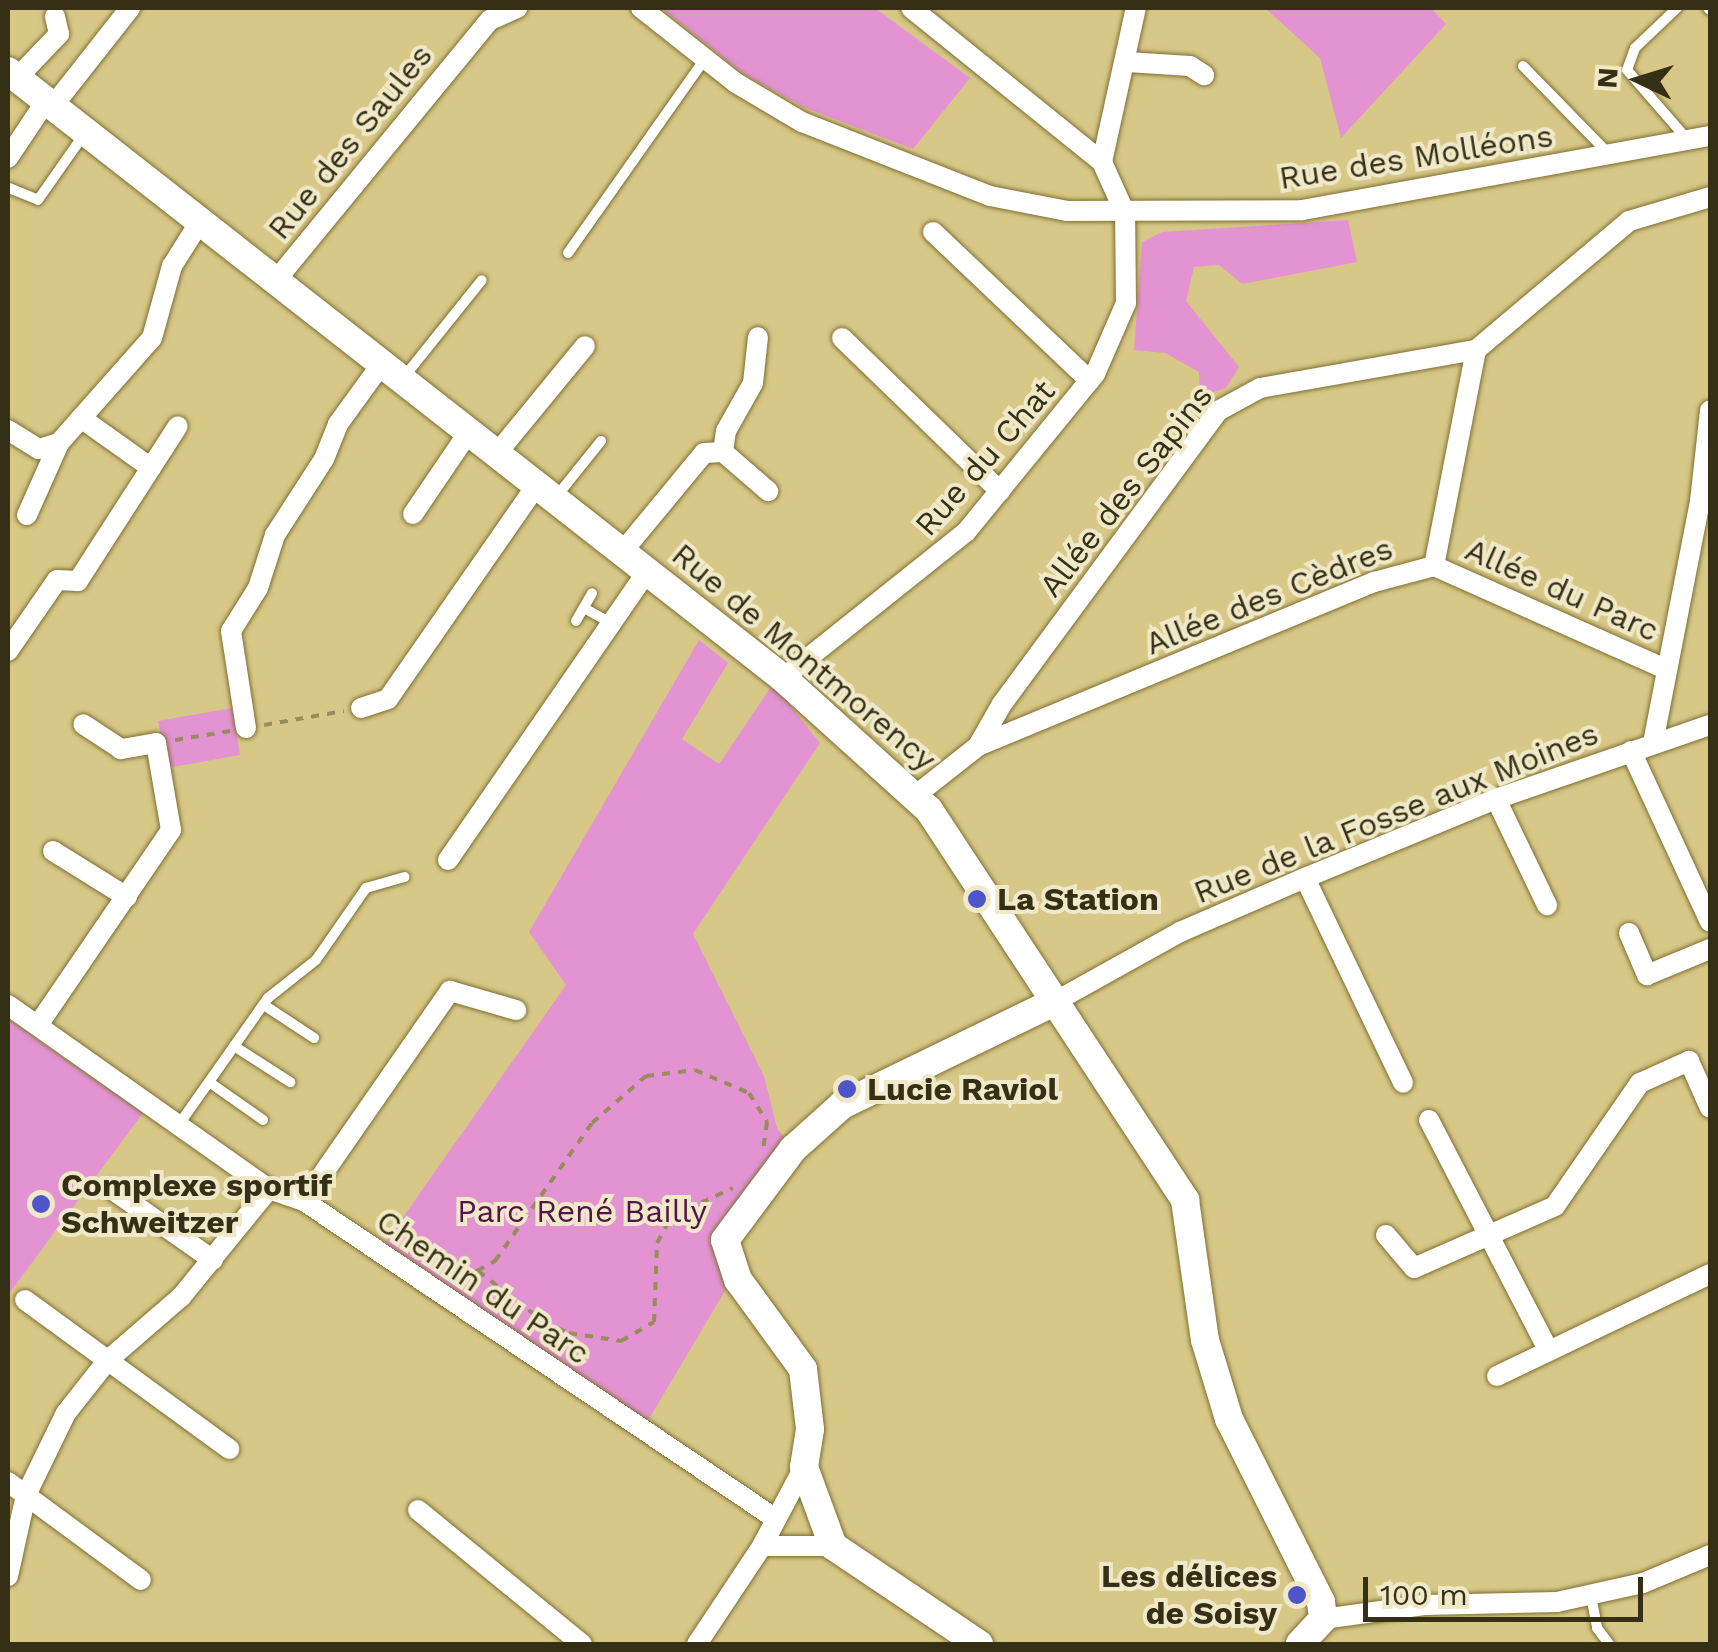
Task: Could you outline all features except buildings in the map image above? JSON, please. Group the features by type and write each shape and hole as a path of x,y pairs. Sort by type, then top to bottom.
{"street":[{"path":"8,158 130,8"},
{"name":"Rue des Saules","path":"276,279 490,20 517,8"},
{"name":"Rue des Molléons","path":"641,8 704,60 802,122 901,166 990,196 1068,211 1302,210 1710,136"},
{"path":"911,8 1102,162"},
{"path":"1124,213 1102,162 1104,130 1127,62 1136,8"},
{"path":"12,75 59,34 55,16"},
{"path":"1127,62 1190,66 1204,75"},
{"name":"Rue de Montmorency","path":"12,75 547,490 783,678 916,795 954,840 1184,1200 1218,1388 1244,1457 1321,1602 1322,1618"},
{"name":"Allée des Sapins","path":"916,795 978,746 1002,704 1218,411 1260,388 1476,350 1630,221 1710,197"},
{"name":"Rue du Chat","path":"783,678 866,609 929,568 1000,491 1090,382 1126,303 1124,213"},
{"path":"27,515 59,443 152,338 172,266 200,220"},
{"path":"934,232 1090,382"},
{"path":"723,452 726,431 753,383 758,337"},
{"path":"842,338 1000,491"},
{"path":"498,452 585,346"},
{"name":"Allée des Cèdres","path":"978,746 1374,582 1434,566 1476,350"},
{"path":"246,728 231,630 258,588 275,536 324,460 338,424 394,370"},
{"path":"1653,743 1700,500 1710,411"},
{"path":"81,418 151,468"},
{"path":"8,651 57,580 78,581 178,426"},
{"path":"8,430 39,449 59,443"},
{"path":"413,514 470,430"},
{"path":"623,552 704,454 723,452 768,490"},
{"path":"361,708 388,699 547,490"},
{"name":"Allée du Parc","path":"1434,566 1665,669"},
{"path":"448,860 647,570"},
{"path":"38,1026 171,830 156,743 122,749 83,724"},
{"name":"Rue de la Fosse aux Moines","path":"1058,1000 1180,932 1305,878 1496,799 1710,725"},
{"path":"1631,751 1710,922"},
{"path":"1496,799 1547,904"},
{"path":"54,851 127,897"},
{"path":"1305,878 1403,1082"},
{"path":"1629,933 1647,974 1710,949"},
{"path":"304,1201 450,991 516,1010"},
{"path":"696,1644 762,1546 804,1466 810,1429 803,1369 738,1280 725,1250 728,1230 793,1150 842,1105 1058,1000"},
{"name":"Chemin du Parc","path":"8,1005 180,1122 269,1189 304,1201 776,1519"},
{"path":"1386,1235 1414,1268 1555,1206 1640,1083 1688,1060 1710,1108"},
{"path":"1429,1120 1548,1350"},
{"path":"8,1576 26,1495 66,1413 107,1361 213,1260 269,1189"},
{"path":"112,1190 213,1260"},
{"path":"1497,1376 1710,1274"},
{"path":"26,1300 229,1449"},
{"path":"804,1466 833,1546"},
{"path":"8,1482 142,1580"},
{"path":"418,1510 582,1644"},
{"path":"762,1546 833,1546 979,1644"},
{"path":"1300,1644 1322,1618 1591,1596 1710,1555"}],"lane":[{"path":"1677,8 1635,48 1627,70 1688,140"},
{"path":"568,253 704,60"},
{"path":"1523,66 1610,155"},
{"path":"9,188 38,200 86,132"},
{"path":"394,370 482,280"},
{"path":"547,490 601,441"},
{"path":"576,621 592,594"},
{"path":"584,608 612,622"},
{"path":"180,1122 264,1005 316,960 366,888 404,877"},
{"path":"264,1005 314,1038"},
{"path":"234,1046 290,1082"},
{"path":"208,1082 263,1120"},
{"path":"1591,1596 1597,1628 1609,1644"}],"path":[{"path":"156,743 361,708"},
{"path":"477,1271 494,1262 522,1226 592,1123 646,1076 694,1070 749,1094 768,1122 760,1161"},
{"path":"445,1258 477,1271 543,1321 568,1333 621,1342 654,1322 658,1242 672,1216 744,1183"}],"green space":[{"path":"661,8 875,8 970,78 913,149 803,107 744,74"},
{"path":"1265,8 1431,8 1446,24 1341,138 1320,58"},
{"path":"1348,220 1357,262 1242,284 1219,265 1194,267 1186,301 1239,367 1226,388 1200,396 1199,372 1165,353 1134,350 1142,242 1162,232"},
{"name":"Parc René Bailly","path":"699,640 728,663 682,739 719,764 773,684 820,743 693,934 764,1076 777,1128 793,1149 734,1218 732,1279 646,1424 380,1250 566,985 529,932"},
{"path":"232,708 240,755 167,768 158,721"},
{"name":"Complexe sportif Schweitzer","path":"8,1019 143,1113 8,1295"}],"place":[{"name":"La Station","path":"977,899"},
{"name":"Lucie Raviol","path":"847,1089"},
{"name":"Complexe sportif Schweitzer","path":"41,1204"},
{"name":"Les délices de Soisy","path":"1297,1595"}]}
